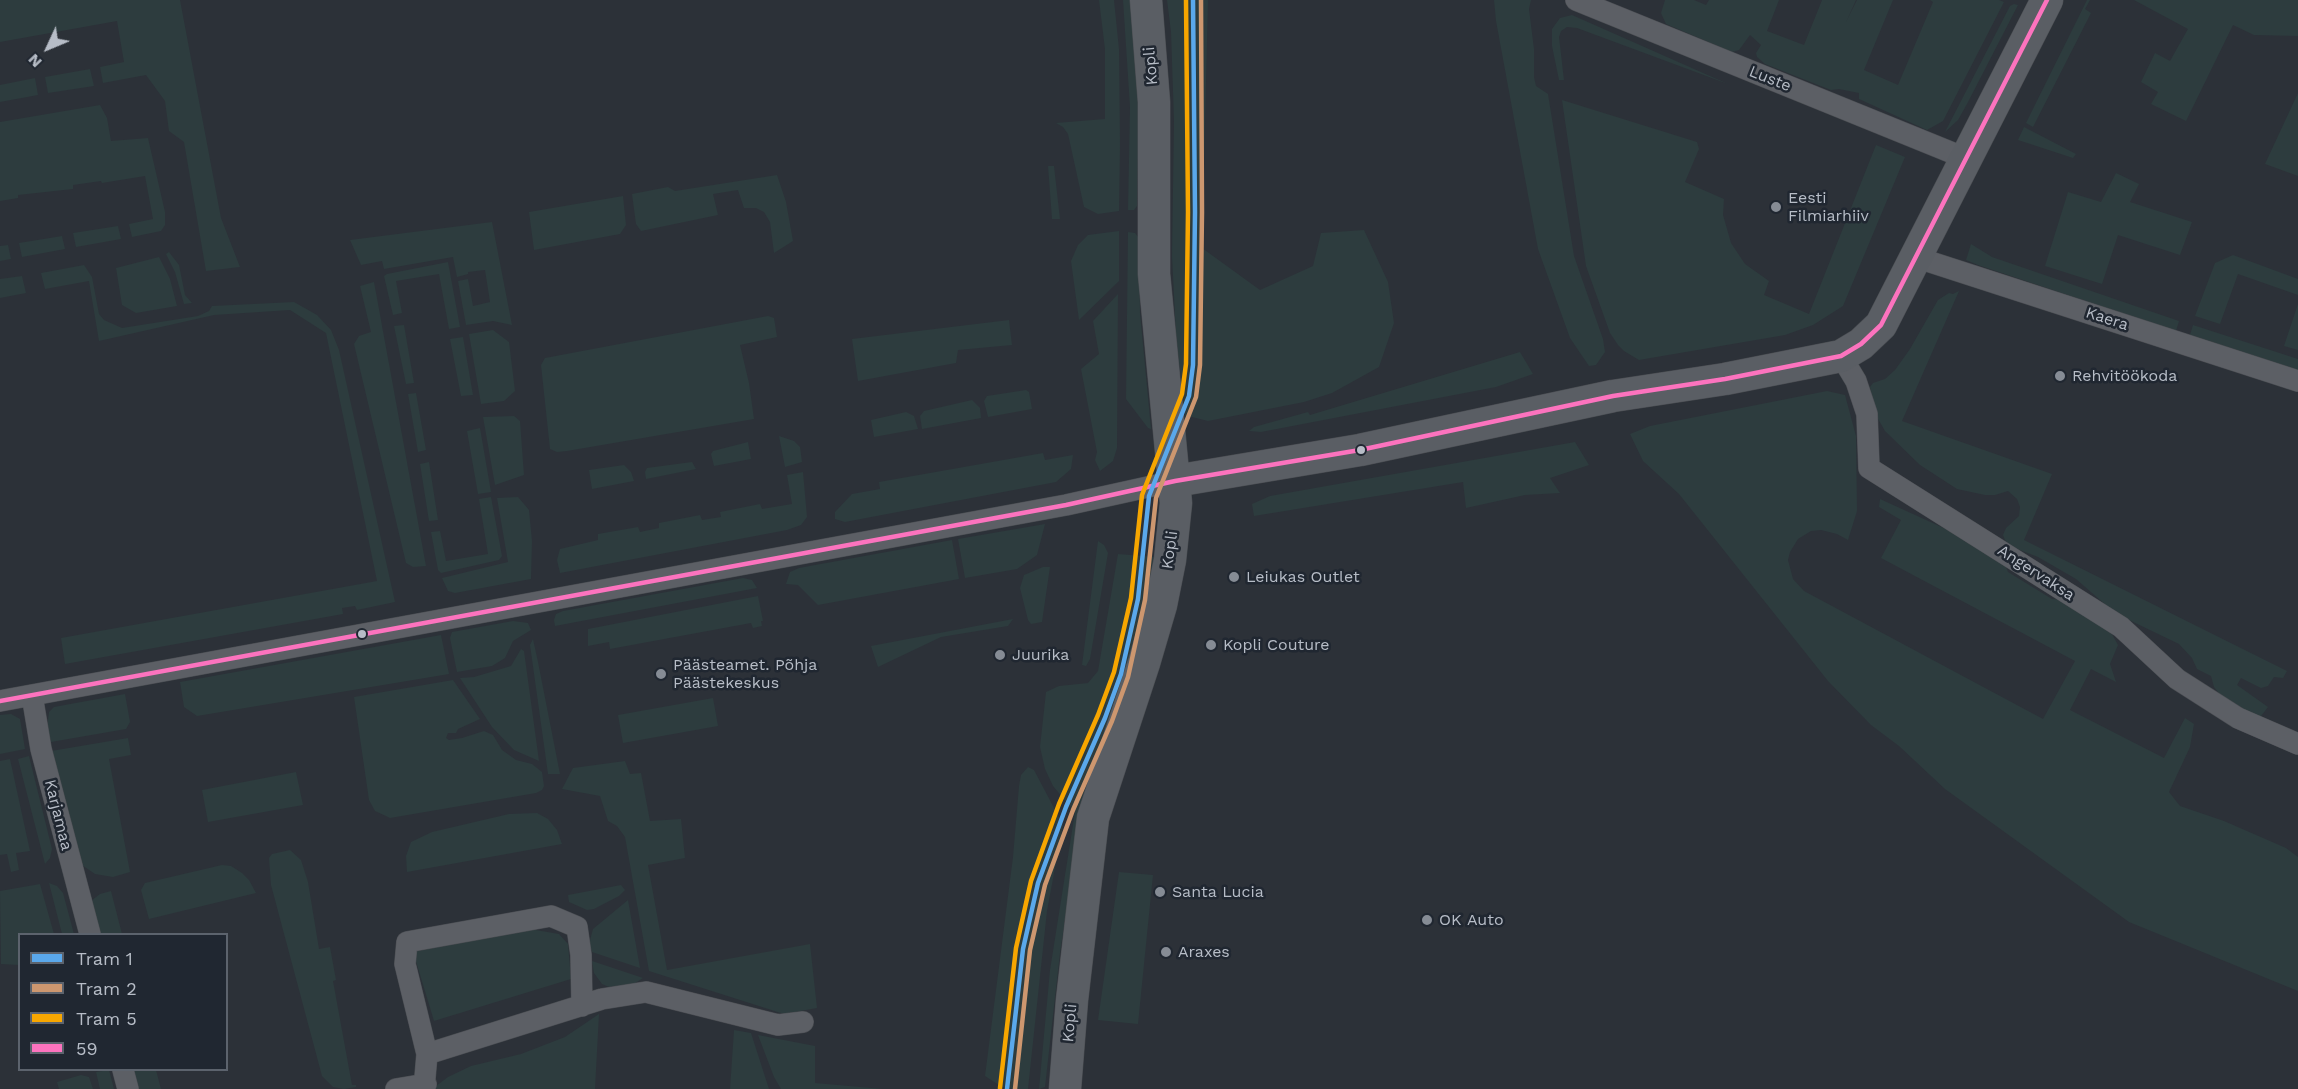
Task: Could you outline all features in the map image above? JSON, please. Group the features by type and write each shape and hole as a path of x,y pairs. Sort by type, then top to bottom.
{"street":[{"name":"Kopli","path":"1065,1089 1072,1000 1093,818 1161,605 1173,537 1176,503 1154,274 1154,102 1146,0"},
{"name":"Luste","path":"1576,0 1965,158"},
{"path":"0,701 1066,505 1175,481 1360,450 1613,396 1725,380 1841,356 1862,344 1881,325 2047,0"},
{"name":"Kaera","path":"1915,257 2298,381"},
{"name":"Angervaksa","path":"1841,356 1856,381 1867,414 1869,468 2121,627 2178,679 2238,717 2298,744"},
{"name":"Karjamaa","path":"32,695 41,749 90,933"},
{"path":"396,1089 425,1086 427,1054 405,964 407,942 551,916 577,927 582,1006"},
{"path":"427,1054 603,999 646,992 778,1024 802,1022"},
{"path":"123,1071 128,1089"}],"shaded area":[{"path":"0,0 180,0 221,218 240,267 206,271 184,142 169,131 165,101 146,75 103,83 100,67 124,62 117,21 0,42"},
{"path":"1099,0 1114,0 1119,49 1120,145 1119,211 1098,214 1084,207 1068,134 1056,123 1105,119 1105,49"},
{"path":"1123,0 1134,0 1139,111 1137,206 1134,210 1128,210 1130,107"},
{"path":"1167,0 1208,0 1202,248 1260,290 1313,266 1321,233 1364,230 1388,282 1394,323 1379,367 1332,393 1304,402 1208,421 1188,416 1186,423 1176,336 1172,256 1174,121 1171,32"},
{"path":"1494,0 1531,0 1529,9 1534,49 1534,77 1536,86 1548,94 1574,256 1603,339 1605,352 1596,365 1589,366 1570,338 1538,249"},
{"path":"1665,0 1694,0 1706,5 1709,0 1779,0 1767,31 1804,45 1822,0 1856,0 1846,22 1857,0 1893,0 1864,70 1898,85 1933,2 1930,0 1999,0 2004,2 1943,121 1927,130 1859,99 1859,93 1839,89 1831,90 1765,64 1756,53 1761,45 1750,35 1739,50 1732,52 1666,24 1661,13"},
{"path":"2087,0 2090,0 2085,9 2091,13 2033,127 2026,123"},
{"path":"2134,0 2298,0 2298,36 2254,35 2233,25 2186,121 2151,104 2158,92 2141,82 2155,53 2170,61 2188,29"},
{"path":"2018,5 1967,104 1958,120 1945,132 2010,6"},
{"path":"1572,15 1728,84 1577,28 1567,27 1561,31 1559,37 1564,80 1559,80 1552,46 1552,29 1560,18"},
{"path":"90,69 94,86 48,93 45,77"},
{"path":"35,78 38,95 0,102 0,85"},
{"path":"2298,93 2298,176 2265,164"},
{"path":"1562,100 1697,142 1699,149 1685,182 1724,199 1723,215 1731,243 1745,264 1769,281 1764,295 1809,314 1876,145 1905,157 1843,306 1813,325 1785,335 1639,360 1624,351 1610,333 1586,266"},
{"path":"100,105 107,118 111,141 148,138 165,212 165,225 161,231 132,237 129,224 153,219 145,176 73,185 73,189 18,195 18,198 0,201 0,122"},
{"path":"2024,127 2076,154 2073,158 2018,140"},
{"path":"1048,166 1054,166 1060,219 1052,219"},
{"path":"2116,173 2139,184 2130,202 2192,222 2180,255 2118,235 2102,284 2045,266 2068,192 2101,202"},
{"path":"777,175 786,202 793,241 774,253 770,222 764,212 756,208 744,208 738,190 713,194 718,215 641,231 636,224 632,194 668,187 675,191"},
{"path":"623,196 626,225 620,234 534,250 529,212"},
{"path":"492,222 512,325 493,321 466,325 458,281 468,279 473,306 490,302 485,270 468,272 468,274 457,277 453,257 384,269 382,261 361,265 350,240"},
{"path":"118,226 121,239 76,247 73,233"},
{"path":"1119,231 1119,281 1079,320 1071,261 1078,245 1088,235"},
{"path":"1128,232 1135,233 1139,238 1140,313 1151,429 1126,399"},
{"path":"62,236 65,249 22,257 19,243"},
{"path":"1971,244 1992,257 2179,321 2176,331 1966,260"},
{"path":"8,245 11,259 0,261 0,246"},
{"path":"169,252 179,265 185,295 192,303 184,304 175,272 166,254"},
{"path":"2233,255 2298,279 2298,295 2238,274 2220,324 2195,316 2215,263"},
{"path":"159,257 170,279 177,306 136,313 122,305 116,268"},
{"path":"448,262 460,327 449,329 439,274 396,281 402,313 393,315 384,276"},
{"path":"84,265 92,277 99,314 104,320 122,328 198,316 209,311 212,306 294,302 317,315 331,330 339,350 395,602 357,610 355,606 342,608 343,614 65,664 61,638 377,581 326,333 290,310 214,315 99,341 89,281 45,289 41,273"},
{"path":"22,276 26,293 0,298 0,279"},
{"path":"374,282 426,566 413,567 406,563 354,344 359,336 371,332 360,286"},
{"path":"1959,291 1902,421 2052,474 2024,540 2287,671 2283,678 2274,677 2268,686 2261,688 2241,678 2237,685 2268,707 2258,720 2225,701 2214,687 2211,676 2197,669 2192,658 2179,644 2127,619 2107,606 2076,579 2038,557 2007,545 2003,535 2006,528 2019,516 2020,507 2017,499 2008,491 1985,495 1957,489 1920,465 1885,431 1877,417 1870,387 1873,383 1885,379 1895,370 1938,300 1949,293"},
{"path":"1118,294 1117,448 1113,461 1100,471 1095,460 1097,452 1081,369 1099,354 1093,321"},
{"path":"2298,304 2298,350 2284,346"},
{"path":"768,316 774,318 777,337 740,345 754,419 567,451 557,452 550,449 541,365 545,358"},
{"path":"1009,320 1012,345 958,350 956,363 858,381 852,339"},
{"path":"404,325 414,383 406,384 394,326"},
{"path":"2193,325 2298,359 2298,370 2190,335"},
{"path":"493,330 509,342 515,391 504,401 481,404 469,334"},
{"path":"463,337 473,395 461,396 450,339"},
{"path":"1520,352 1533,374 1496,387 1261,432 1249,431 1254,427 1308,412 1310,415"},
{"path":"1026,390 1029,392 1032,409 988,417 984,401 987,396"},
{"path":"1827,391 1845,395 1856,436 1857,511 1848,540 1837,534 1821,530 1811,531 1798,539 1788,560 1793,579 1804,591 2043,719 2075,661 1881,558 1901,520 1879,507 1880,499 1959,535 2004,562 2008,572 2052,599 2069,600 2108,627 2118,645 2110,664 2116,682 2091,669 2070,710 2164,758 2185,718 2194,724 2190,747 2169,792 2180,806 2224,821 2286,848 2298,857 2298,991 2129,922 1945,789 1899,746 1871,725 1828,681 1679,494 1643,461 1630,434 1650,426"},
{"path":"416,393 426,450 418,452 408,394"},
{"path":"972,400 980,408 981,418 922,429 920,416 924,411"},
{"path":"906,412 914,416 918,429 874,437 871,420"},
{"path":"514,416 520,421 524,475 495,485 483,417"},
{"path":"480,428 491,492 478,494 467,431"},
{"path":"779,436 794,441 800,447 802,462 785,467"},
{"path":"748,442 751,459 714,466 711,454 713,451"},
{"path":"1575,442 1589,465 1550,478 1560,493 1525,495 1466,508 1463,482 1254,516 1252,504 1270,496"},
{"path":"1043,453 1045,460 1073,455 1071,469 1056,482 845,522 835,519 835,512 852,494 880,489 879,482"},
{"path":"429,462 438,520 429,521 420,464"},
{"path":"692,462 696,469 646,479 647,468"},
{"path":"624,465 631,472 634,481 592,489 589,470"},
{"path":"803,472 807,517 801,525 787,530 560,573 557,560 560,549 598,540 598,534 638,527 640,532 659,528 659,523 700,515 702,520 721,517 720,512 760,504 762,509 792,504 787,475"},
{"path":"491,497 502,556 499,560 441,573 438,570 431,532 440,531 446,561 488,554 479,499"},
{"path":"518,497 529,510 532,541 531,579 455,593 448,591 442,578 508,562 497,498"},
{"path":"1045,524 1037,555 1017,569 965,578 958,539"},
{"path":"952,540 959,579 818,605 798,585 786,584 790,572 799,568"},
{"path":"1098,541 1104,545 1108,553 1090,659 1086,666 1082,665"},
{"path":"1118,554 1156,557 1151,587 1075,853 1060,953 1045,1087 1039,1089 1050,970 1075,812 1053,786 1045,769 1040,747 1046,692 1059,686 1088,683 1098,671"},
{"path":"1043,567 1050,567 1042,622 1031,624 1020,588 1024,575"},
{"path":"743,578 752,580 757,588 555,626 556,614 563,611"},
{"path":"758,596 762,626 753,628 751,623 610,649 609,642 588,646 588,629"},
{"path":"1013,619 1008,626 941,637 878,667 871,646"},
{"path":"513,621 528,623 531,630 513,641 505,658 492,666 457,672 450,638 452,632"},
{"path":"441,635 449,674 197,716 184,707 180,682"},
{"path":"533,639 560,774 548,774 530,645"},
{"path":"521,649 524,651 539,761 514,750 492,727 460,678 474,677 511,666"},
{"path":"453,680 480,719 458,729 456,733 448,733 446,738 449,740 462,738 484,731 493,735 502,750 516,760 532,764 542,772 544,786 542,790 536,793 390,818 375,811 369,800 354,697"},
{"path":"125,694 130,722 126,729 51,742 47,729 49,712 54,707"},
{"path":"713,698 718,726 623,743 618,715"},
{"path":"11,714 20,719 25,749 0,754 0,715"},
{"path":"128,738 131,755 109,759 130,872 113,877 95,874 79,863 51,751"},
{"path":"29,756 52,849 50,858 45,864 18,759"},
{"path":"10,759 30,851 16,853 19,870 11,872 7,854 0,855 0,761"},
{"path":"625,761 630,774 641,773 650,821 681,819 685,858 648,865 667,970 810,944 817,1008 784,1014 649,971 625,837 617,826 608,821 600,796 562,789 573,768"},
{"path":"1028,767 1034,770 1063,825 1047,911 1028,1089 1014,1089 1002,1087 985,1076 1013,857 1019,786 1021,775"},
{"path":"296,772 303,805 208,822 202,790"},
{"path":"537,813 548,819 557,830 562,844 407,872 406,856 411,842 432,832 509,814"},
{"path":"290,850 301,860 308,882 319,949 330,947 336,980 333,981 352,1085 356,1087 344,1089 333,1087 322,1076 271,885 269,858 272,854"},
{"path":"222,865 231,866 242,873 256,893 149,919 141,890 145,883"},
{"path":"1119,872 1153,875 1138,1024 1098,1020"},
{"path":"49,883 57,886 63,893 74,933 62,933"},
{"path":"40,884 54,933 18,933 18,965 1,964 0,891"},
{"path":"621,885 625,890 619,896 594,909 587,910 569,902 568,895"},
{"path":"111,891 122,933 100,933 91,901 100,894"},
{"path":"628,900 640,968 592,952 589,944 593,929"},
{"path":"530,929 559,934 568,944 571,979 434,1021 415,958 417,951"},
{"path":"592,961 643,978 632,985 609,987 602,984 594,973"},
{"path":"599,1014 595,1089 432,1089 448,1077 471,1066 521,1054 565,1037"},
{"path":"734,1030 751,1033 769,1089 730,1089"},
{"path":"758,1035 815,1046 815,1083 883,1089 781,1089"},
{"path":"109,1071 114,1089 100,1089 96,1072"},
{"path":"133,1071 156,1071 161,1089 138,1089"},
{"path":"81,1075 89,1077 93,1089 59,1089 57,1082"}],"tram line":[{"name":"5","path":"1000,1088 1016,948 1031,881 1059,804 1114,672 1131,598 1142,495 1182,394 1186,364 1188,212 1186,0"},
{"name":"1","path":"1007,1089 1023,949 1038,883 1066,807 1105,718 1121,674 1138,599 1149,496 1189,396 1193,365 1195,212 1193,0"},
{"name":"2","path":"1015,1089 1030,950 1045,885 1128,677 1145,600 1156,498 1196,397 1200,365 1202,212 1201,0"}],"transit line":[{"name":"59","path":"0,701 1066,505 1175,481 1360,450 1613,396 1725,379 1841,356 1861,344 1881,325 2047,0"}],"place":[{"name":"Eesti Filmiarhiiv","path":"1776,207"},
{"name":"Rehvitöökoda","path":"2060,376"},
{"name":"Leiukas Outlet","path":"1234,577"},
{"name":"Kopli Couture","path":"1211,645"},
{"name":"Juurika","path":"1000,655"},
{"name":"Päästeamet. Põhja Päästekeskus","path":"661,674"},
{"name":"Santa Lucia","path":"1160,892"},
{"name":"OK Auto","path":"1427,920"},
{"name":"Araxes","path":"1166,952"}]}
